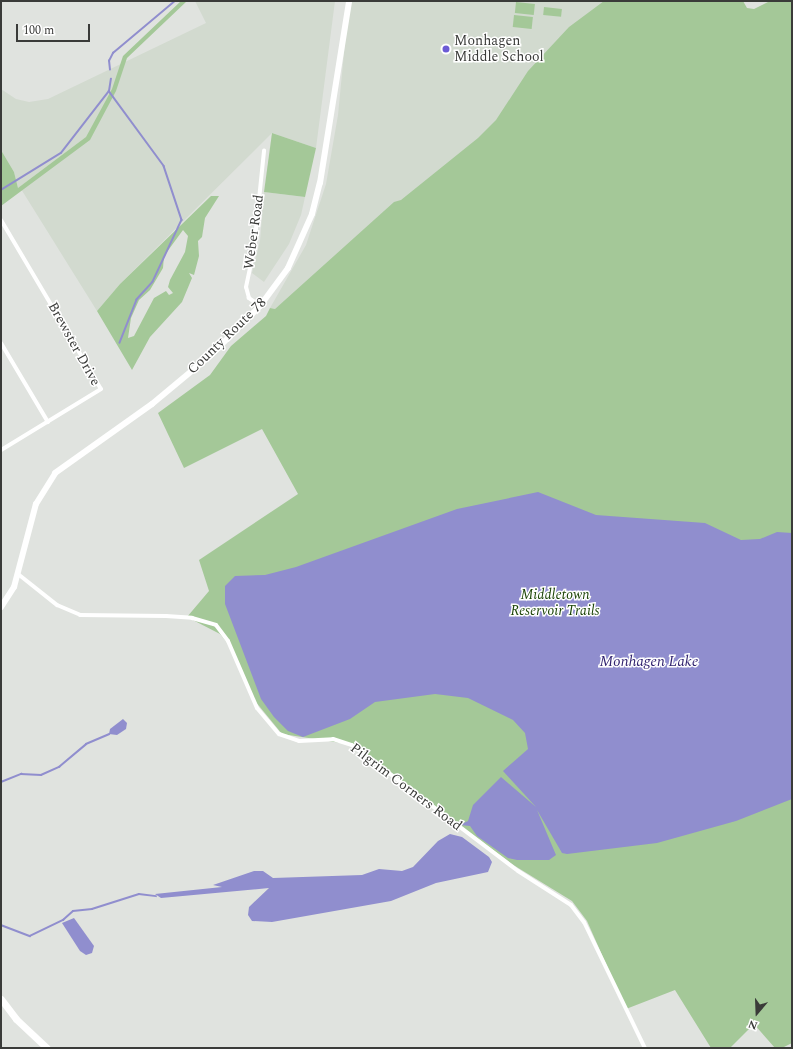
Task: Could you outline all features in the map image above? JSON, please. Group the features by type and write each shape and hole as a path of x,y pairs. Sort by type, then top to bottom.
{"main road":[{"path":"1,999 16,1019 47,1048"}],"street":[{"name":"County Route 78","path":"1,607 11,594 18,574 36,504 55,473 176,385 260,306 288,268 312,214 340,68 349,1"},
{"name":"Weber Road","path":"260,306 249,298 246,287 254,248 264,151"},
{"name":"Brewster Drive","path":"1,220 101,389 1,450"},
{"path":"1,343 48,422"},
{"name":"Pilgrim Corners Road","path":"18,574 57,605 80,615 166,616 192,618 216,625 228,640 257,708 279,734 299,741 333,739 352,745 518,871 571,905 584,922 645,1048"}],"shaded area":[{"path":"195,1 335,1 316,148 272,133 120,284 97,311 21,189 18,188 14,172 1,150 1,89 16,99 29,102 48,99 206,23"},
{"path":"349,1 653,1 275,309 270,308 306,245 326,184 338,115"},
{"path":"264,192 305,197 301,215 289,244 264,282 252,273 260,241"}],"green space":[{"path":"181,1 187,1 127,58 116,91 90,140 1,206 1,150 14,172 18,188 86,137 112,89 123,56"},
{"name":"Middletown Reservoir Trails","path":"604,1 743,1 747,8 754,9 770,1 792,1 792,1043 782,1048 775,1048 754,1024 730,1048 711,1048 675,990 626,1009 587,921 572,901 515,866 348,744 282,734 255,701 229,645 220,634 187,617 209,591 199,560 298,494 262,429 184,468 158,413 210,375 231,346 266,316 270,308 275,309 394,202 401,200 478,138 496,120 528,71 569,27"},
{"path":"516,2 535,4 534,15 515,13"},
{"path":"544,7 562,9 561,17 543,15"},
{"path":"514,15 533,17 532,29 513,27"},
{"path":"272,133 316,148 305,197 264,192"},
{"path":"211,196 219,196 205,218 202,237 198,241 199,256 194,275 189,273 192,278 182,302 150,337 132,370 97,311 120,284","holes":["183,230 188,236 185,252 170,280 168,287 173,293 169,295 166,291 154,298 134,336 128,338 131,318 139,300 150,290 163,268 164,256"]}],"water":[{"name":"Monhagen Lake","path":"538,492 596,515 705,523 741,540 760,539 777,532 792,533 792,799 736,821 657,843 567,854 562,853 537,810 556,855 549,860 517,860 508,858 477,836 470,826 460,825 468,821 473,805 501,777 536,807 503,771 528,749 525,733 513,720 468,698 435,694 375,702 350,719 303,737 288,731 274,717 261,699 225,604 225,586 235,576 265,575 296,567 457,509"},
{"path":"123,719 127,723 126,729 117,735 109,734 110,729"},
{"path":"450,834 462,837 489,857 492,862 488,872 436,883 391,901 272,922 252,921 248,915 249,907 269,888 161,898 155,894 222,887 213,885 254,871 263,871 273,878 362,875 379,869 402,871 413,867 438,841"},
{"path":"74,918 94,946 92,953 86,955 80,951 62,923"}],"waterway":[{"path":"110,70 109,61 113,53 175,1"},
{"path":"1,190 61,153 109,91 111,79"},
{"path":"109,91 164,166 182,220 153,282 137,300 120,343"},
{"path":"1,782 21,774 41,775 59,767 86,744 109,734"},
{"path":"1,925 30,936 63,920 73,911 92,909 139,894 156,896"}],"place":[{"name":"Monhagen Middle School","path":"446,49"}]}
